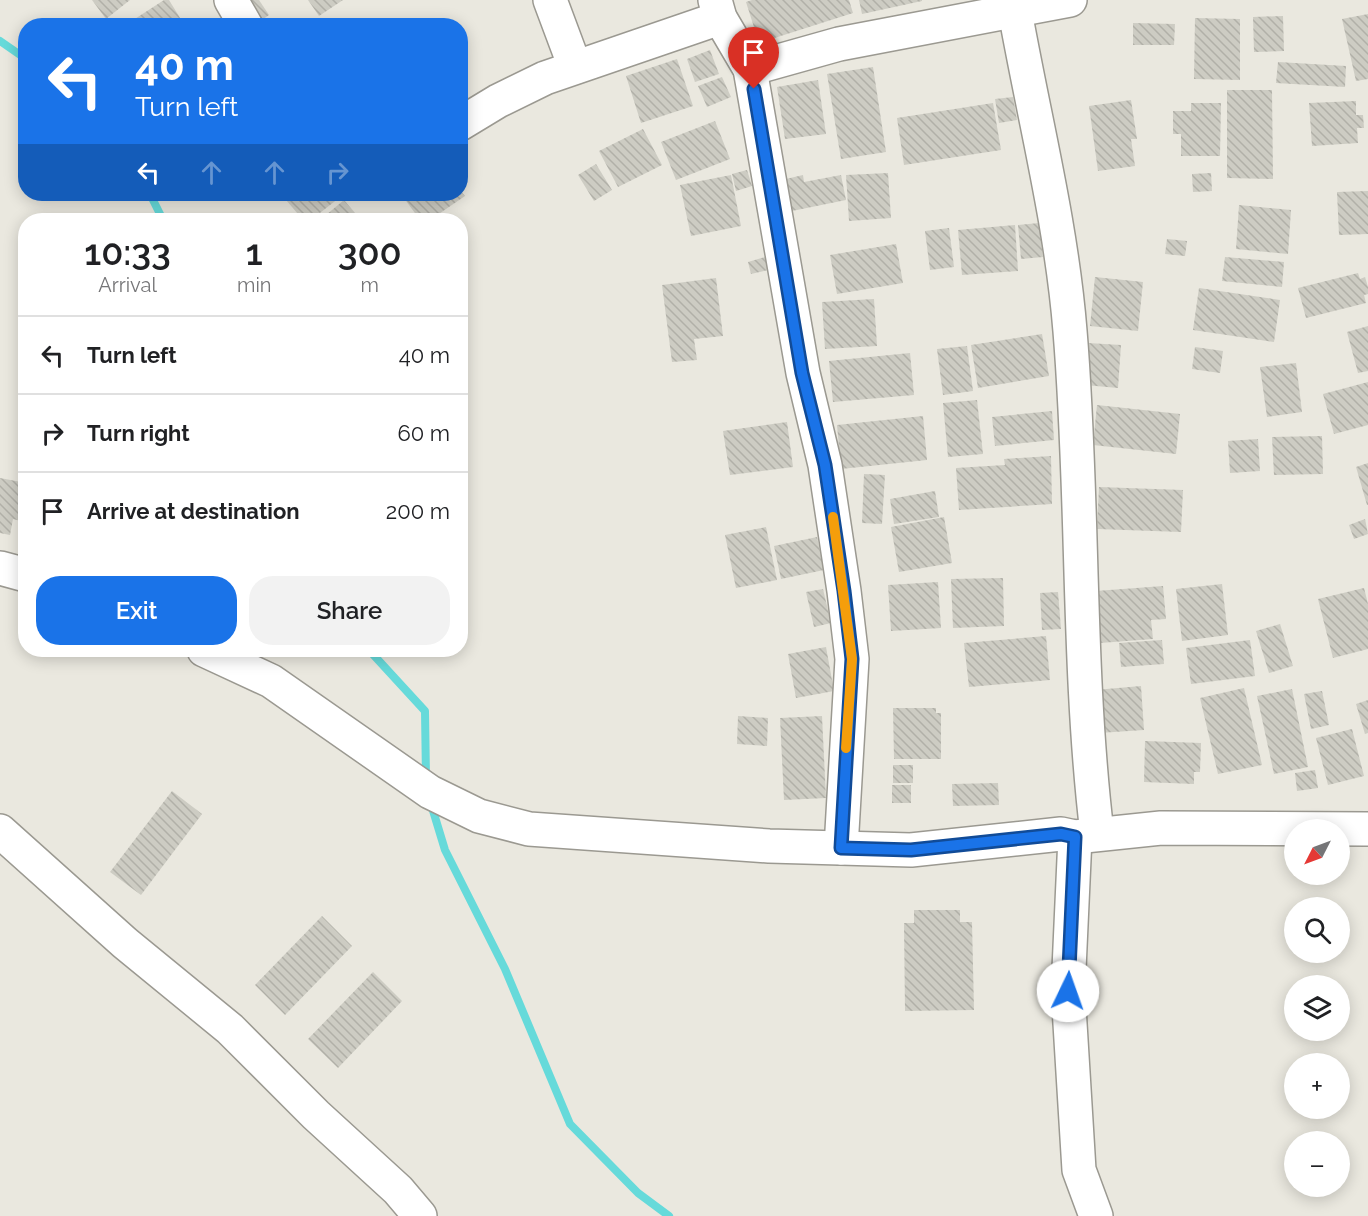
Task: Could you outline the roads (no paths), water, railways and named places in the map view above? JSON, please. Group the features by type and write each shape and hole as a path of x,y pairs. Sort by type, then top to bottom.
{"street":[{"path":"231,0 241,18"},
{"path":"550,0 575,67"},
{"path":"750,69 838,44 1014,4 1070,0"},
{"path":"1014,4 1053,198 1070,327 1078,436 1086,835 1068,991 1079,1170 1095,1216"},
{"path":"468,119 498,101 545,78 718,9 750,69 802,373 825,465 852,659 841,848"},
{"path":"0,568 18,573"},
{"path":"219,657 271,681 430,792 479,816 529,829 769,846 911,850 1061,834 1086,835 1161,828 1368,829"},
{"path":"0,831 125,943 230,1029 316,1115 398,1190 420,1216"}],"waterway":[{"path":"0,41 18,53"},
{"path":"154,201 160,213"},
{"path":"375,657 425,711 426,778"},
{"path":"431,804 445,850 505,969 570,1124 638,1193 669,1216"}]}
